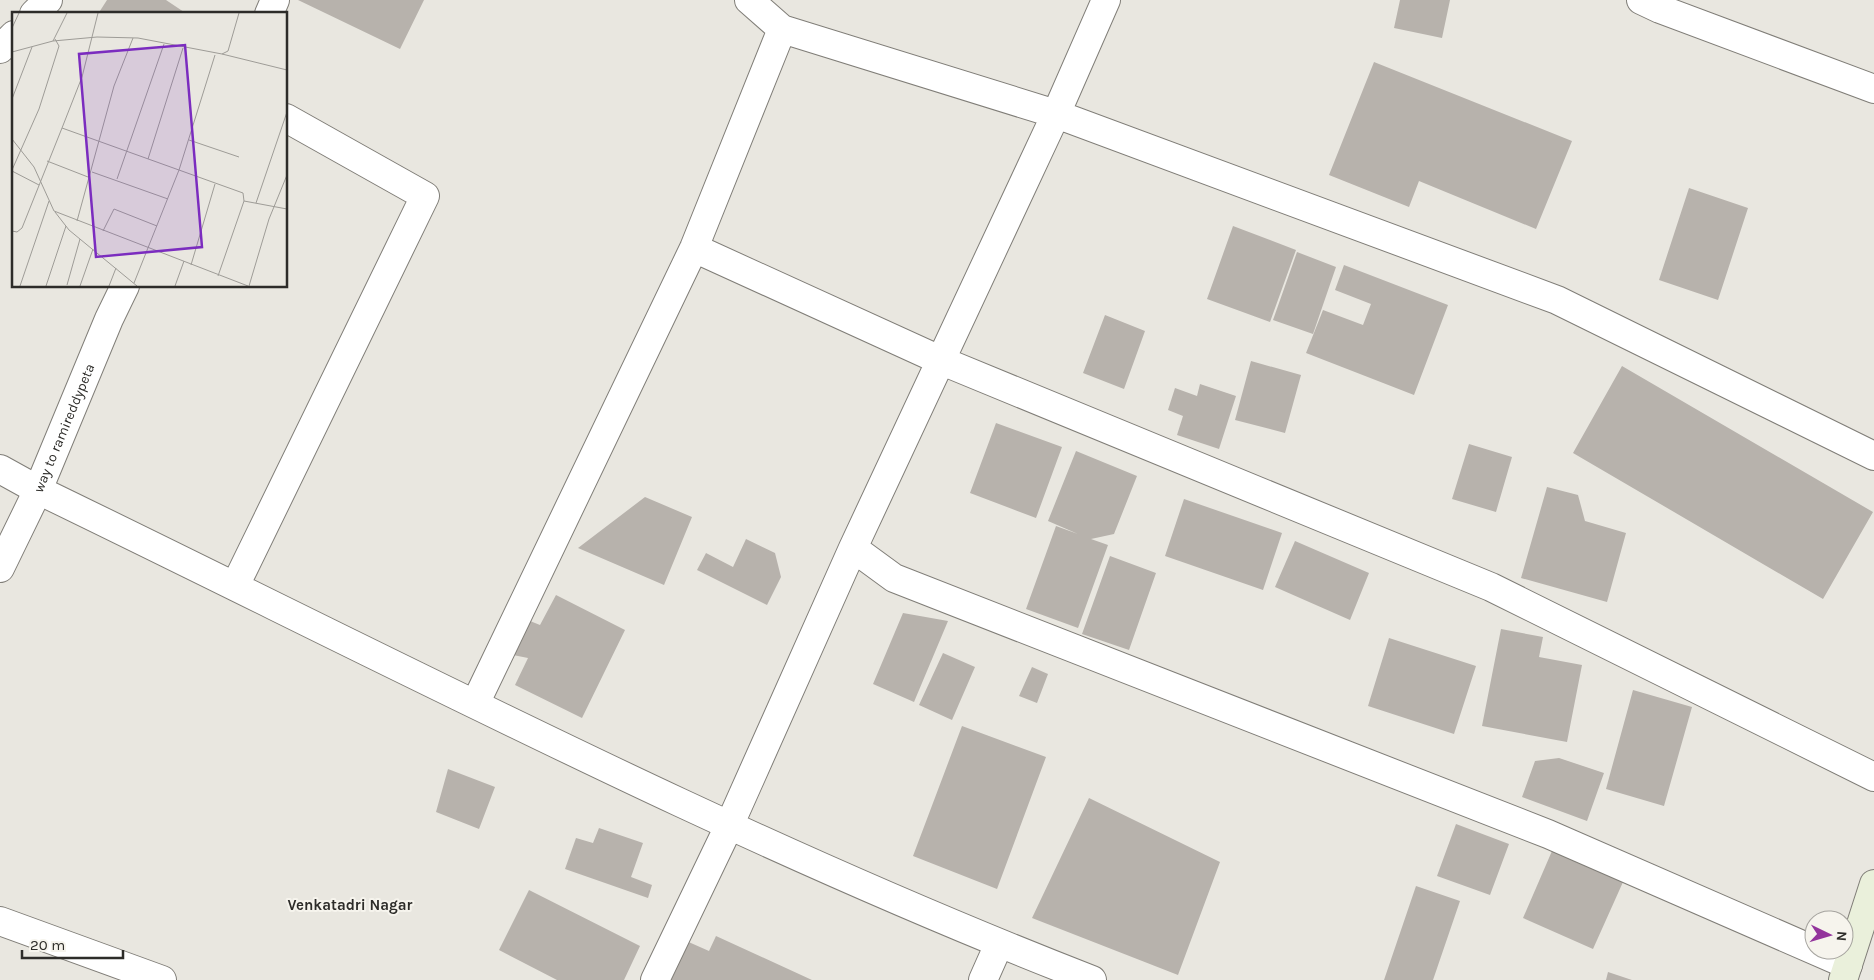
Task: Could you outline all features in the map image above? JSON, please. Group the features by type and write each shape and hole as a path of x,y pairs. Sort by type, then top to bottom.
{"main road":[{"path":"1845,973 1874,884"}],"street":[{"path":"36,12 48,0"},
{"path":"269,12 275,0"},
{"path":"749,0 782,29 1056,114 1557,300 1874,456"},
{"path":"655,980 729,826 853,548 942,361 1056,114 1106,0"},
{"path":"1641,0 1660,9 1874,89"},
{"path":"475,704 694,248 782,29"},
{"path":"0,48 12,36"},
{"path":"235,586 425,196 288,119"},
{"path":"694,248 942,361 1491,587 1874,777"},
{"name":"way to ramireddypeta","path":"0,568 38,490 123,288"},
{"path":"0,469 38,490 729,826 999,944 1092,980"},
{"path":"853,548 894,578 1548,834 1845,973"},
{"path":"0,921 162,980"},
{"path":"983,980 999,944"}],"building":[{"path":"107,0 166,0 184,12 99,12"},
{"path":"298,0 424,0 400,49"},
{"path":"1400,0 1450,0 1442,38 1394,28"},
{"path":"1374,62 1572,141 1536,229 1419,181 1409,207 1329,175"},
{"path":"1689,188 1748,208 1718,300 1659,280"},
{"path":"1233,226 1296,250 1270,322 1207,299"},
{"path":"1297,252 1336,267 1313,334 1273,320"},
{"path":"1344,265 1448,305 1414,395 1306,353 1323,310 1363,325 1371,304 1335,290"},
{"path":"1105,315 1145,331 1124,389 1083,373"},
{"path":"1251,361 1301,375 1285,433 1235,420"},
{"path":"1622,366 1873,512 1823,599 1573,453"},
{"path":"1200,384 1236,396 1219,449 1177,435 1183,416 1168,410 1175,388 1197,396"},
{"path":"996,423 1062,447 1036,518 970,493"},
{"path":"1469,444 1512,457 1496,512 1452,499"},
{"path":"1076,451 1137,476 1114,534 1091,539 1108,545 1078,628 1026,609 1056,526 1078,534 1048,521"},
{"path":"1547,487 1578,495 1585,521 1626,533 1607,602 1521,578"},
{"path":"645,497 692,517 664,585 578,548"},
{"path":"1184,499 1282,533 1263,590 1165,556"},
{"path":"746,539 775,553 781,577 767,605 697,570 706,553 733,567"},
{"path":"1295,541 1369,573 1350,620 1275,587"},
{"path":"1110,556 1156,573 1129,650 1082,634"},
{"path":"556,595 625,630 582,718 515,685 528,658 513,655 530,621 540,625"},
{"path":"903,613 948,621 914,702 873,684"},
{"path":"1501,629 1543,637 1539,657 1582,665 1567,742 1482,726"},
{"path":"1389,638 1476,666 1454,734 1368,706"},
{"path":"943,653 975,667 952,720 919,705"},
{"path":"1032,667 1048,674 1037,703 1019,696"},
{"path":"1633,690 1692,707 1664,806 1606,789"},
{"path":"962,726 1046,757 997,889 913,856"},
{"path":"1559,758 1604,773 1587,821 1522,797 1535,761"},
{"path":"448,769 495,787 479,829 436,812"},
{"path":"1089,798 1220,862 1178,975 1032,918"},
{"path":"1456,824 1509,844 1490,895 1437,876"},
{"path":"599,828 643,843 631,877 652,885 648,898 565,869 576,838 593,843"},
{"path":"1552,851 1623,882 1593,949 1523,918"},
{"path":"1416,886 1460,901 1433,980 1384,980"},
{"path":"529,890 640,946 624,980 557,980 499,950"},
{"path":"675,936 709,951 716,936 812,980 665,980"},
{"path":"1608,972 1632,980 1606,980"}],"district":[{"name":"Venkatadri Nagar","path":"350,905"}]}
